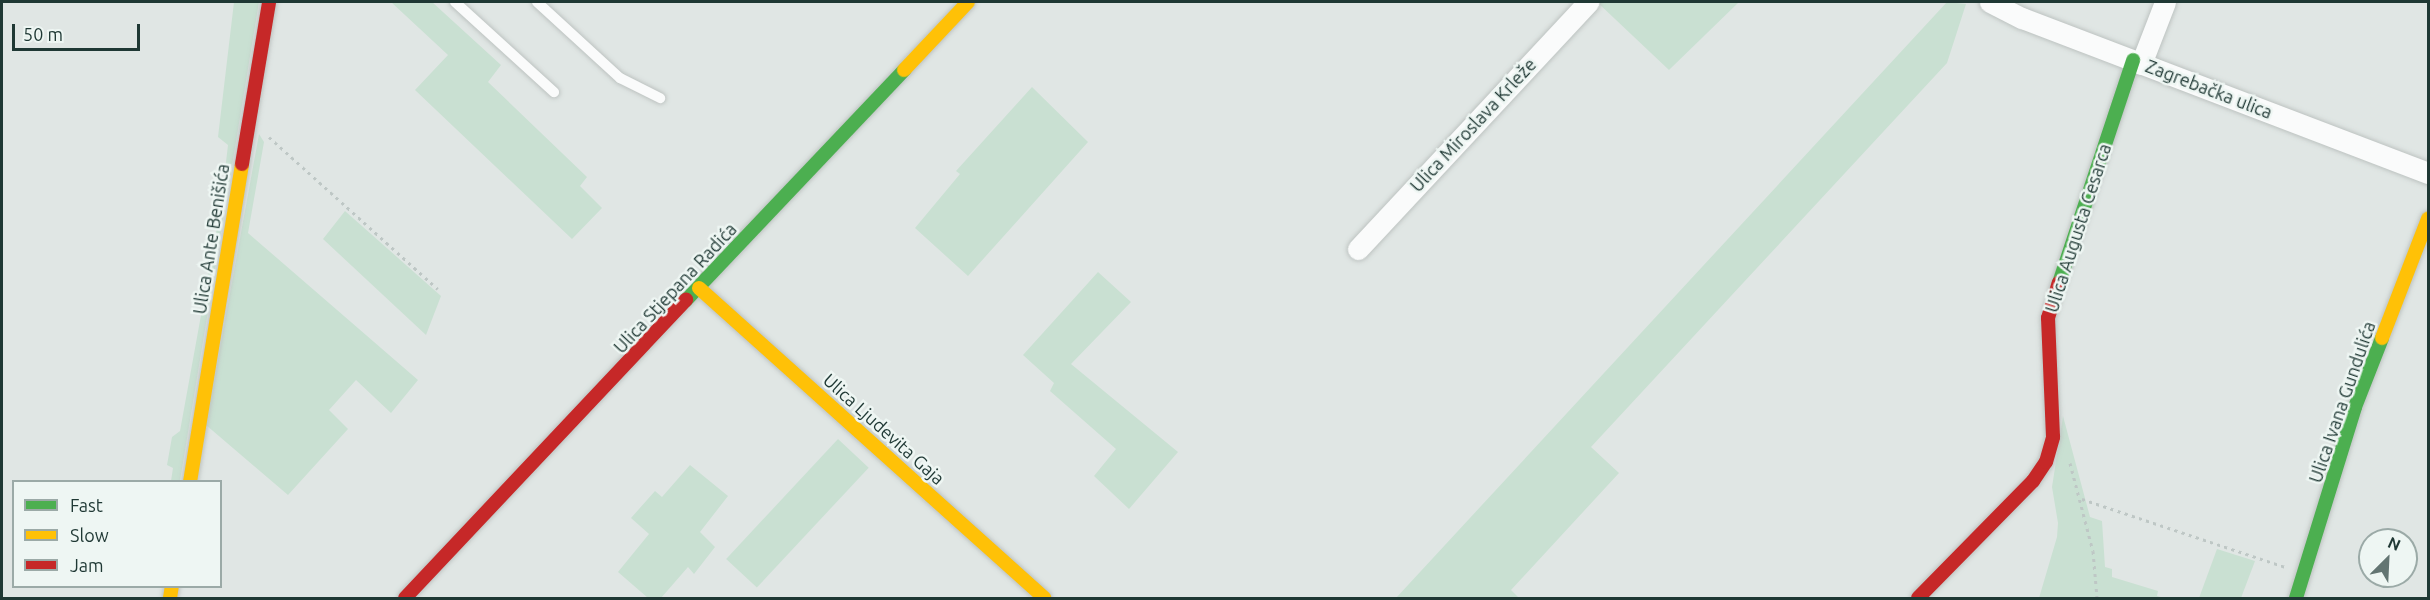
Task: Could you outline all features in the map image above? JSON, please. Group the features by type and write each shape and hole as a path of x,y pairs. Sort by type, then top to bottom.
{"street":[{"name":"Ulica Ante Benišića","path":"190,480 269,2"},
{"name":"Ulica Stjepana Radića","path":"405,598 968,2"},
{"name":"Ulica Miroslava Krleže","path":"1358,249 1588,2"},
{"name":"Zagrebačka ulica","path":"1990,2 2137,62 2428,173"},
{"name":"Ulica Augusta Cesarca","path":"1918,598 2033,481 2046,462 2053,436 2048,318 2137,62 2165,2"},
{"name":"Ulica Ivana Gundulića","path":"2296,598 2306,574 2355,407 2428,219"},
{"name":"Ulica Ljudevita Gaja","path":"699,288 1044,598"}],"lane":[{"path":"455,2 554,92"},
{"path":"537,2 620,78 660,98"}],"path":[{"path":"248,128 269,137 438,289"},
{"path":"2069,459 2082,499 2093,551 2097,598"},
{"path":"2082,499 2306,574"}],"green space":[{"path":"234,2 259,2 180,480 171,480 173,468 167,465 172,437 180,431 221,205 228,145 218,137"},
{"path":"391,2 432,2 501,65 488,82 587,177 580,186 602,208 572,239 415,90 448,55"},
{"path":"1597,2 1739,2 1669,70"},
{"path":"1947,2 1966,4 1947,63 1591,447 1619,473 1511,590 1519,598 1396,598"},
{"path":"1032,87 1088,142 968,276 915,228 960,174 956,171"},
{"path":"259,134 264,142 248,233 418,380 391,413 356,380 329,410 348,429 288,495 206,425"},
{"path":"345,211 441,296 426,335 323,239"},
{"path":"1098,272 1131,302 1071,364 1178,452 1129,509 1094,476 1116,449 1050,391 1054,383 1023,355"},
{"path":"2063,416 2090,517 2102,521 2105,567 2112,569 2112,577 2158,591 2157,596 2164,598 2039,598 2057,537 2058,523 2052,487"},
{"path":"838,439 869,468 757,588 726,559"},
{"path":"690,465 728,496 700,532 715,547 694,574 688,567 661,598 648,598 618,572 649,534 631,518 655,491 662,497"},
{"path":"2217,549 2255,561 2241,598 2199,598"}],"traffic: fast":[{"path":"2059,283 2133,60"},
{"path":"686,300 904,70"},
{"path":"2296,598 2355,407 2382,338"}],"traffic: slow":[{"path":"904,70 968,2"},
{"path":"190,480 242,164"},
{"path":"2382,338 2428,219"},
{"path":"699,288 1044,598"},
{"path":"170,598 172,588"}],"traffic: jam":[{"path":"242,164 269,2"},
{"path":"1918,598 2033,481 2046,462 2053,437 2048,318 2059,283"},
{"path":"405,598 686,300"}]}
